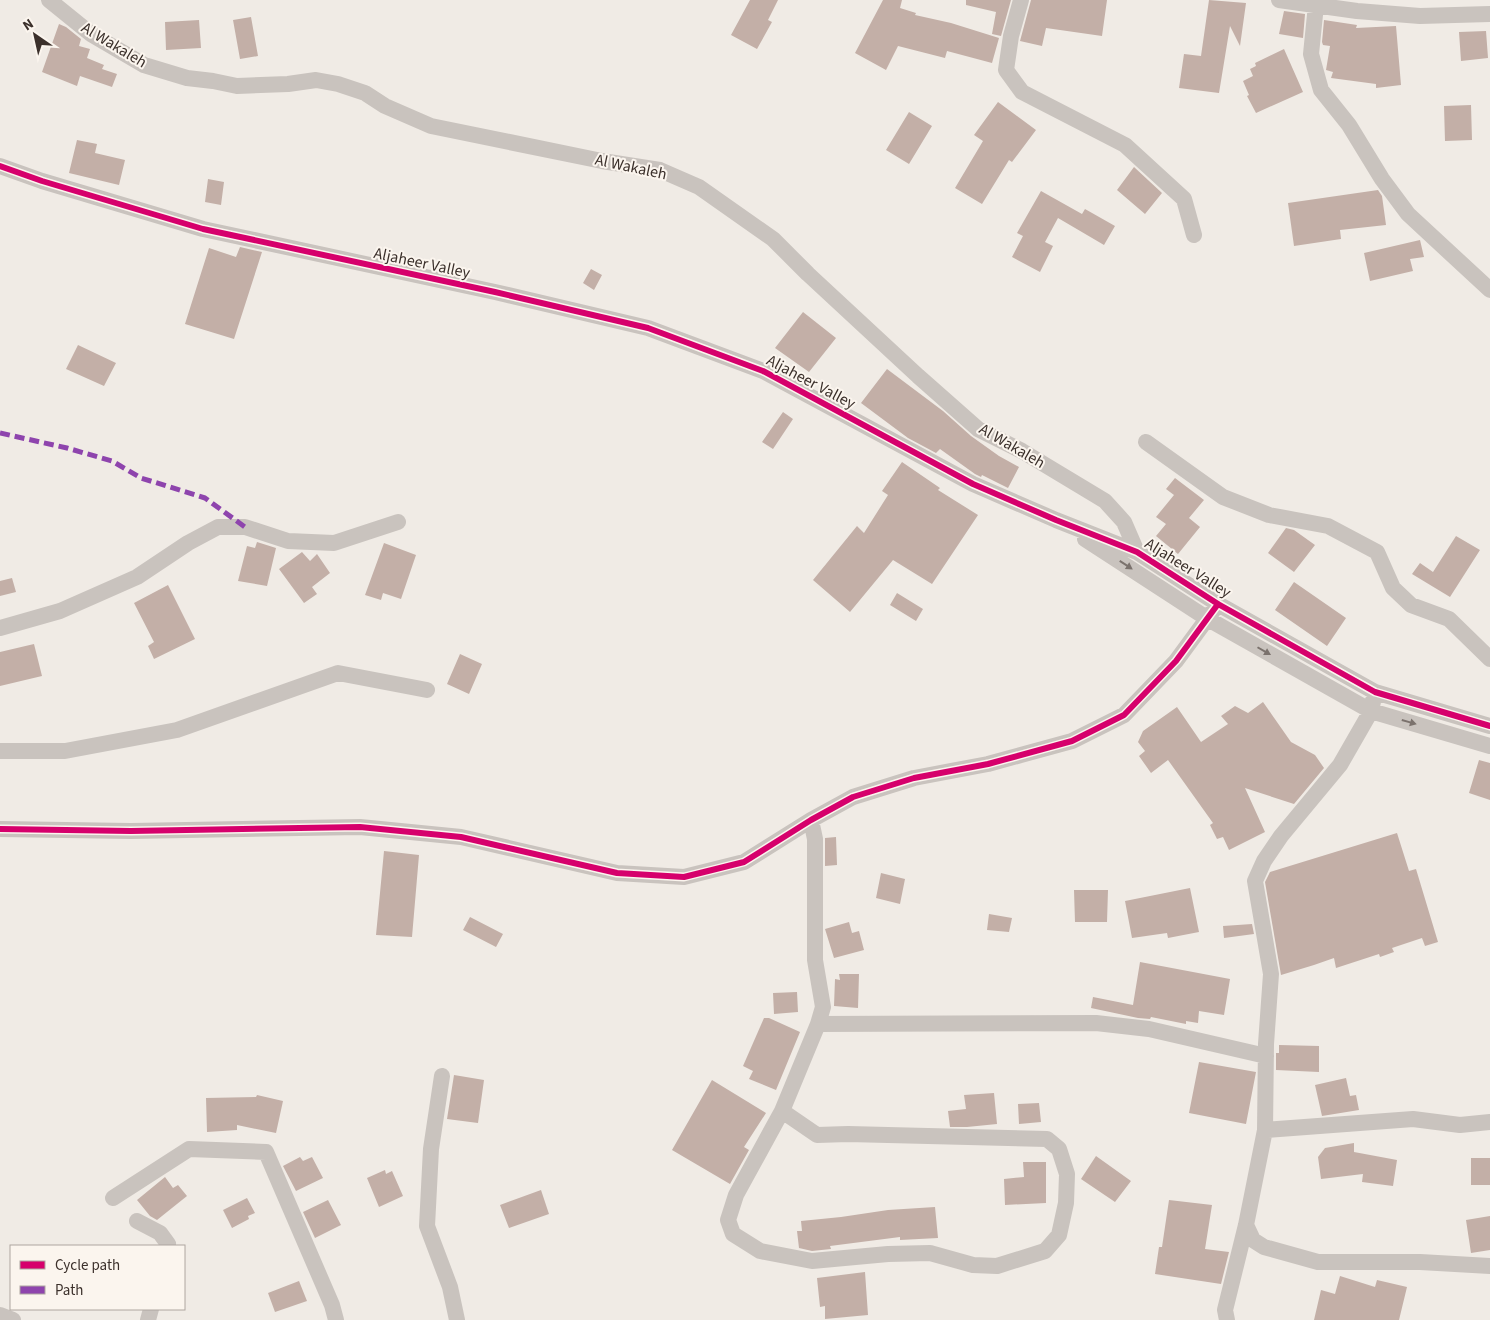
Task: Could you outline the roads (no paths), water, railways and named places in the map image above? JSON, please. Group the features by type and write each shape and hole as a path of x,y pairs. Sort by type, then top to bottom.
{"street":[{"name":"Al Wakaleh","path":"49,0 91,34 144,65 186,78 238,86 288,84 316,80 338,84 365,93 385,106 431,126 602,161 660,170 700,187 773,239 918,376 978,429 1022,451 1105,501 1124,522 1137,552"},
{"path":"1021,0 1011,36 1006,70 1022,92 1125,145 1184,200 1194,235"},
{"path":"1279,0 1316,5 1357,5 1420,16 1490,14"},
{"path":"1316,5 1311,54 1321,90 1349,125 1382,178 1408,214 1490,290"},
{"name":"Aljaheer Valley","path":"0,166 42,181 203,228 495,292 648,328 763,371 973,484 1137,552 1218,604 1375,692 1490,726"},
{"path":"1146,442 1223,496 1269,515 1328,526 1377,552 1393,588 1411,605 1449,619 1490,659"},
{"name":"Aljaheer Valley","path":"1056,520 1208,619 1371,711 1490,746"},
{"path":"0,628 60,611 137,577 188,543 218,527 245,527 288,541 334,542 398,522"},
{"path":"0,829 132,831 360,827 461,837 617,873 684,877 744,862 811,820 853,797 914,778 988,764 1072,740 1124,715 1176,661 1218,604"},
{"path":"0,751 65,751 177,730 338,672 427,690"},
{"path":"1227,1320 1225,1310 1246,1225 1265,1130 1266,1056 1271,974 1255,881 1264,861 1282,836 1340,765 1371,711 1375,692"},
{"path":"782,1111 817,1135 848,1134 1047,1139 1059,1149 1067,1174 1066,1203 1059,1235 1045,1251 997,1266 973,1265 930,1253 888,1254 812,1261 760,1251 733,1234 728,1220 736,1196 782,1111 818,1024 822,1007 815,960 815,839 811,820"},
{"path":"818,1024 1096,1023 1149,1029 1266,1056"},
{"path":"442,1076 431,1149 427,1226 450,1287 458,1320"},
{"path":"1265,1130 1412,1119 1460,1124 1490,1122"},
{"path":"113,1198 190,1149 266,1152 332,1305 336,1320"},
{"path":"137,1221 160,1233 168,1245"},
{"path":"1246,1225 1253,1240 1264,1247 1318,1262 1420,1262 1490,1266"},
{"path":"0,1316 13,1320"}]}
